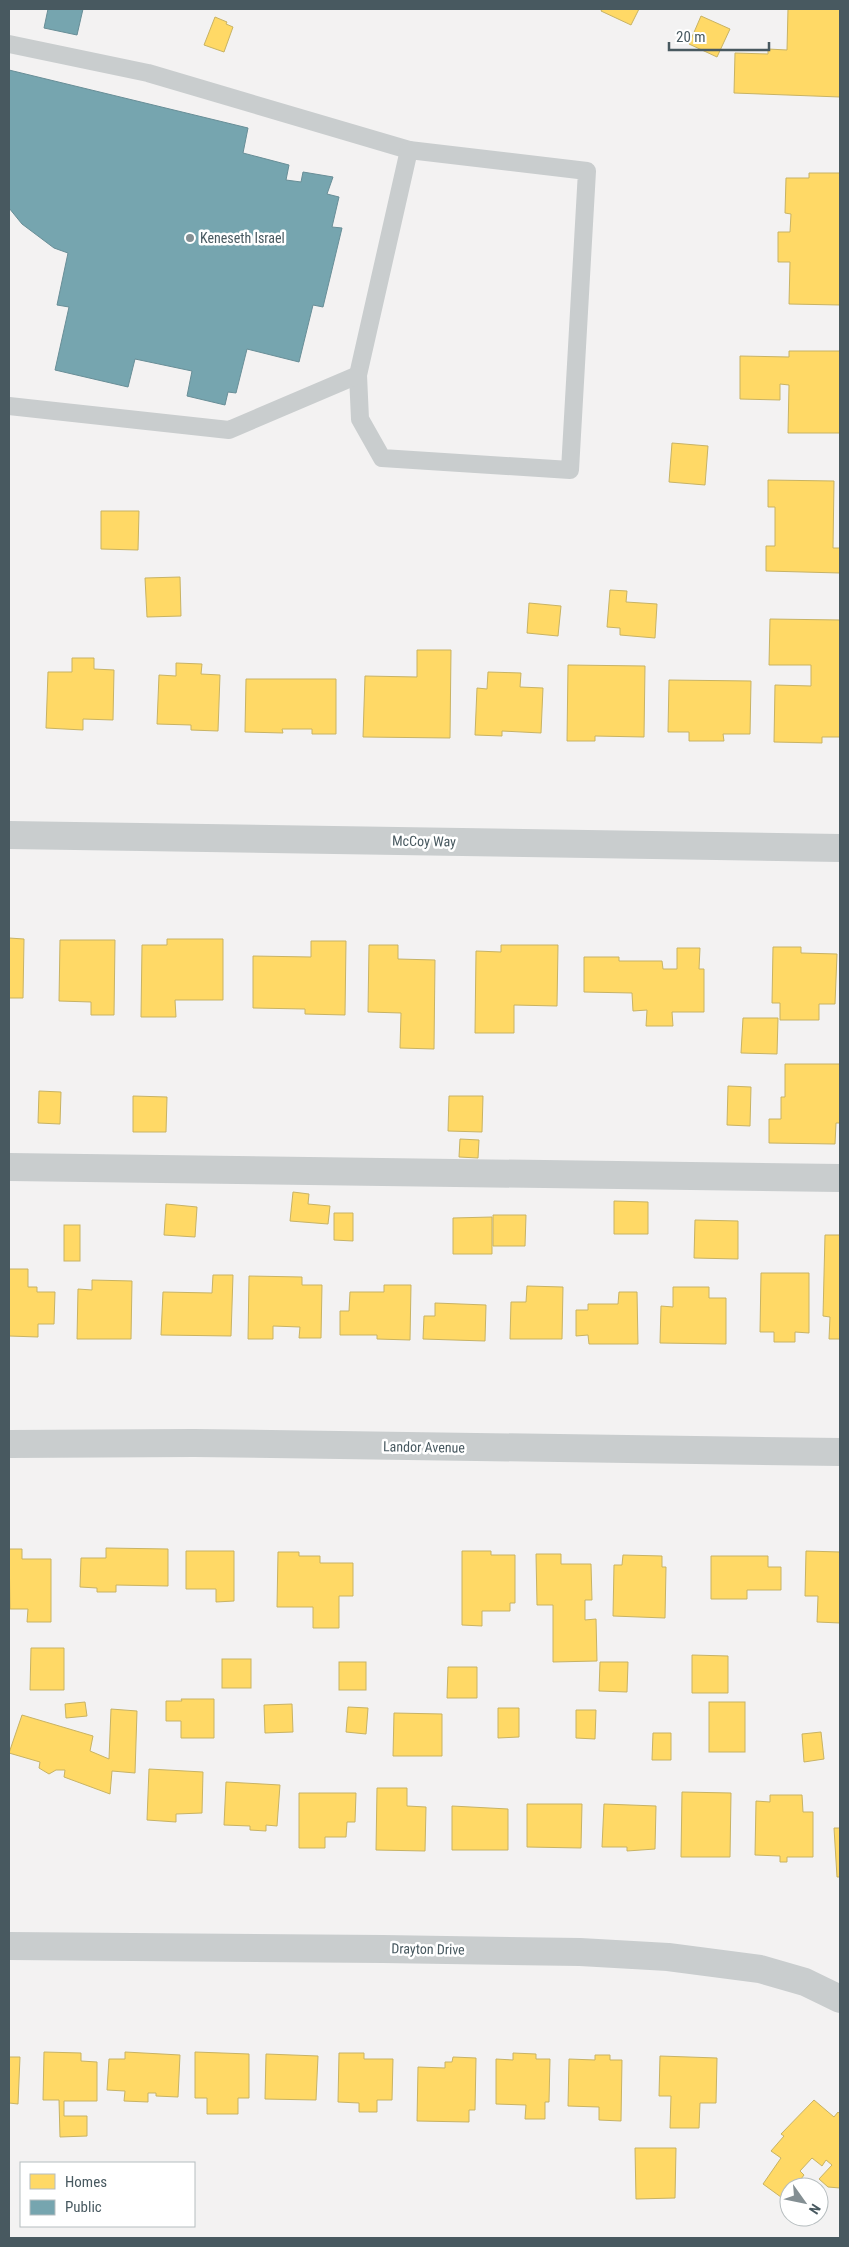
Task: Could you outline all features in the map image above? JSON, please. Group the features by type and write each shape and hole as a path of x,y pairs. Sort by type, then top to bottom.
{"street":[{"name":"McCoy Way","path":"9,835 840,848"},
{"path":"9,1167 840,1178"},
{"name":"Landor Avenue","path":"9,1444 194,1443 840,1452"},
{"name":"Drayton Drive","path":"9,1946 580,1952 658,1957 760,1969 805,1982 840,1999"}],"lane":[{"path":"9,44 148,73 409,150 586,171 570,470 382,458 360,419 358,375 409,150"},
{"path":"9,406 229,430 358,375"}],"building: Homes":[{"path":"602,9 639,9 631,25 601,11"},
{"path":"788,9 840,9 840,97 734,93 735,53 768,54 768,49 787,50"},
{"path":"701,16 730,29 717,57 689,44"},
{"path":"215,17 233,27 224,52 204,45"},
{"path":"809,173 840,173 840,305 789,304 790,262 778,262 778,232 790,232 791,214 785,213 786,178 809,178"},
{"path":"789,351 840,351 840,433 788,433 789,385 780,384 780,400 740,399 740,356 789,357"},
{"path":"672,443 708,446 705,485 669,482"},
{"path":"768,480 834,481 833,548 840,548 840,573 766,571 766,546 775,546 775,507 768,507"},
{"path":"101,511 139,511 138,550 101,549"},
{"path":"180,577 181,616 147,617 145,578"},
{"path":"610,590 627,591 626,602 657,604 655,638 620,635 620,628 607,627"},
{"path":"529,603 561,606 558,636 527,633"},
{"path":"770,619 840,620 840,737 822,737 822,743 774,742 775,685 811,686 811,665 769,665"},
{"path":"417,650 451,650 450,738 363,737 365,676 417,677"},
{"path":"72,658 94,658 94,669 114,670 113,720 83,719 83,730 46,728 48,672 72,672"},
{"path":"176,663 202,664 201,674 220,675 218,731 191,730 191,725 157,724 159,675 176,676"},
{"path":"568,665 645,666 644,737 595,736 595,741 567,741"},
{"path":"488,672 521,673 520,687 543,688 541,733 502,731 502,736 475,735 477,688 487,689"},
{"path":"246,679 336,679 336,734 312,734 312,729 282,729 283,733 245,732"},
{"path":"669,680 751,681 750,734 723,734 724,741 689,741 689,732 668,732"},
{"path":"9,938 24,939 23,998 9,998"},
{"path":"167,939 223,939 223,1000 175,1000 176,1017 141,1017 142,945 167,945"},
{"path":"60,940 115,940 114,1015 91,1015 91,1002 59,1001"},
{"path":"311,941 346,941 345,1015 305,1014 305,1009 253,1008 253,956 311,957"},
{"path":"369,945 398,945 398,959 435,960 434,1049 400,1048 401,1013 368,1012"},
{"path":"501,945 558,945 557,1006 514,1005 514,1033 475,1033 476,951 501,952"},
{"path":"773,947 801,947 801,953 837,954 835,1004 819,1004 819,1020 780,1020 780,1003 772,1003"},
{"path":"677,948 700,948 699,969 704,969 704,1012 672,1012 673,1026 646,1026 647,1010 633,1011 632,993 584,992 584,957 619,957 619,961 662,961 663,969 677,969"},
{"path":"743,1018 778,1018 777,1054 741,1053"},
{"path":"785,1064 840,1064 840,1123 836,1123 835,1144 769,1143 769,1119 781,1119 781,1097 785,1097"},
{"path":"728,1086 751,1087 750,1126 727,1125"},
{"path":"39,1091 61,1092 60,1124 38,1123"},
{"path":"133,1096 167,1097 166,1132 133,1132"},
{"path":"449,1096 483,1096 482,1132 448,1131"},
{"path":"460,1139 479,1140 478,1158 459,1157"},
{"path":"293,1192 309,1194 308,1204 330,1206 328,1224 290,1221"},
{"path":"614,1201 648,1202 648,1234 614,1234"},
{"path":"166,1204 197,1207 195,1237 164,1235"},
{"path":"334,1213 353,1213 353,1241 334,1240"},
{"path":"493,1215 526,1215 525,1246 493,1246"},
{"path":"492,1217 492,1254 453,1254 453,1218"},
{"path":"695,1220 738,1221 738,1259 694,1258"},
{"path":"64,1225 80,1225 80,1261 64,1261"},
{"path":"825,1235 840,1235 840,1339 829,1339 830,1317 823,1316"},
{"path":"9,1269 28,1269 28,1287 37,1287 37,1292 55,1292 54,1324 38,1324 38,1337 9,1336"},
{"path":"761,1273 809,1273 809,1333 795,1332 795,1342 774,1342 774,1332 760,1332"},
{"path":"213,1275 233,1275 231,1336 161,1335 163,1292 212,1293"},
{"path":"249,1276 302,1277 302,1285 322,1285 321,1338 299,1338 300,1327 273,1326 273,1339 248,1339"},
{"path":"92,1280 132,1281 131,1339 77,1339 78,1289 92,1290"},
{"path":"384,1285 411,1285 410,1340 377,1339 377,1335 340,1335 340,1311 349,1311 350,1292 384,1292"},
{"path":"527,1286 563,1287 562,1339 510,1339 511,1302 526,1302"},
{"path":"673,1287 709,1287 709,1298 726,1298 726,1344 660,1343 661,1306 673,1307"},
{"path":"619,1292 637,1292 638,1344 589,1344 588,1335 576,1336 576,1310 588,1310 588,1304 618,1304"},
{"path":"435,1303 486,1305 485,1341 423,1339 424,1316 435,1316"},
{"path":"106,1548 168,1549 168,1586 116,1585 116,1592 97,1592 97,1588 80,1587 81,1558 106,1558"},
{"path":"9,1549 22,1549 22,1559 51,1559 51,1622 27,1622 28,1609 10,1609"},
{"path":"186,1551 234,1551 234,1601 216,1602 216,1589 186,1589"},
{"path":"462,1551 491,1551 491,1555 515,1555 515,1603 510,1603 510,1611 482,1611 482,1626 462,1625"},
{"path":"806,1551 840,1552 840,1623 817,1622 818,1596 805,1596"},
{"path":"278,1552 299,1552 299,1556 320,1556 320,1563 353,1563 353,1596 339,1596 339,1628 313,1628 313,1607 277,1607"},
{"path":"536,1554 561,1554 561,1564 591,1564 592,1600 585,1600 585,1620 596,1619 597,1661 553,1662 553,1605 537,1605"},
{"path":"623,1555 662,1556 662,1567 666,1567 665,1618 613,1616 614,1565 622,1565"},
{"path":"711,1556 768,1556 768,1567 781,1567 781,1590 747,1590 747,1599 711,1599"},
{"path":"31,1648 64,1648 64,1690 30,1690"},
{"path":"692,1655 728,1656 728,1693 692,1693"},
{"path":"222,1659 251,1659 251,1688 222,1688"},
{"path":"339,1662 366,1662 366,1690 339,1690"},
{"path":"600,1662 628,1662 627,1692 599,1691"},
{"path":"448,1667 477,1667 477,1698 447,1698"},
{"path":"181,1699 214,1699 214,1738 181,1738 181,1721 166,1721 166,1701 182,1701"},
{"path":"85,1702 87,1716 66,1718 65,1704"},
{"path":"709,1702 745,1702 745,1752 709,1752"},
{"path":"292,1704 293,1732 265,1733 264,1705"},
{"path":"348,1707 368,1708 366,1734 346,1732"},
{"path":"498,1708 519,1708 519,1737 498,1738"},
{"path":"111,1709 137,1711 135,1773 112,1771 110,1794 64,1777 65,1770 56,1770 49,1774 39,1768 40,1762 9,1753 22,1715 93,1736 90,1751 109,1759"},
{"path":"576,1710 596,1710 595,1739 576,1738"},
{"path":"394,1713 442,1714 442,1756 393,1756"},
{"path":"821,1732 824,1759 804,1762 802,1734"},
{"path":"653,1733 671,1733 671,1760 652,1760"},
{"path":"149,1769 203,1772 202,1813 176,1814 176,1822 147,1820"},
{"path":"226,1782 280,1785 277,1826 266,1825 266,1831 250,1830 250,1826 224,1825"},
{"path":"377,1788 407,1788 407,1806 426,1807 425,1851 376,1850"},
{"path":"682,1792 731,1793 730,1857 681,1857"},
{"path":"299,1793 356,1793 355,1822 347,1822 346,1837 325,1837 325,1848 299,1848"},
{"path":"770,1795 802,1795 803,1812 813,1812 813,1857 787,1857 787,1862 780,1862 780,1856 755,1855 756,1801 770,1802"},
{"path":"527,1804 582,1804 581,1848 527,1847"},
{"path":"604,1804 656,1806 655,1849 627,1851 627,1847 602,1847"},
{"path":"452,1806 508,1809 508,1850 452,1850"},
{"path":"834,1828 840,1828 840,1877 837,1877"},
{"path":"44,2052 81,2053 81,2061 97,2062 97,2101 64,2101 64,2116 87,2116 87,2136 60,2137 59,2100 43,2100"},
{"path":"125,2052 180,2055 178,2097 156,2096 156,2093 148,2093 148,2102 124,2101 125,2091 107,2090 109,2059 125,2059"},
{"path":"195,2052 249,2054 249,2098 238,2098 238,2114 207,2114 207,2098 195,2098"},
{"path":"339,2053 364,2053 364,2059 393,2059 392,2100 377,2100 377,2112 359,2112 359,2103 338,2102"},
{"path":"513,2053 536,2054 536,2059 550,2059 549,2102 545,2102 545,2119 525,2119 526,2105 496,2104 496,2059 513,2060"},
{"path":"266,2054 318,2056 316,2100 265,2099"},
{"path":"595,2055 610,2055 610,2060 622,2060 621,2121 599,2120 599,2107 568,2106 569,2059 595,2060"},
{"path":"660,2056 717,2058 716,2103 700,2103 699,2128 670,2128 671,2096 659,2096"},
{"path":"9,2057 20,2057 18,2104 9,2103"},
{"path":"453,2057 476,2058 475,2110 469,2110 469,2122 417,2121 418,2067 445,2068 445,2062 452,2062"},
{"path":"814,2100 834,2117 838,2112 840,2114 840,2188 829,2187 829,2177 821,2177 832,2165 826,2160 822,2166 812,2158 800,2171 804,2175 802,2177 779,2177 779,2196 763,2184 781,2158 771,2151 784,2136 781,2134"},
{"path":"635,2148 676,2148 675,2198 636,2199"}],"building: Public":[{"path":"48,9 83,9 77,35 44,28"},
{"name":"Keneseth Israel","path":"9,70 248,128 243,153 289,165 286,180 301,182 303,172 333,177 327,194 339,197 332,227 342,228 323,307 313,305 299,362 247,349 236,393 228,392 225,405 187,396 192,371 135,359 128,387 55,370 69,307 57,305 68,253 54,248 22,224 9,208"}],"place":[{"name":"Keneseth Israel","path":"190,238"}]}
